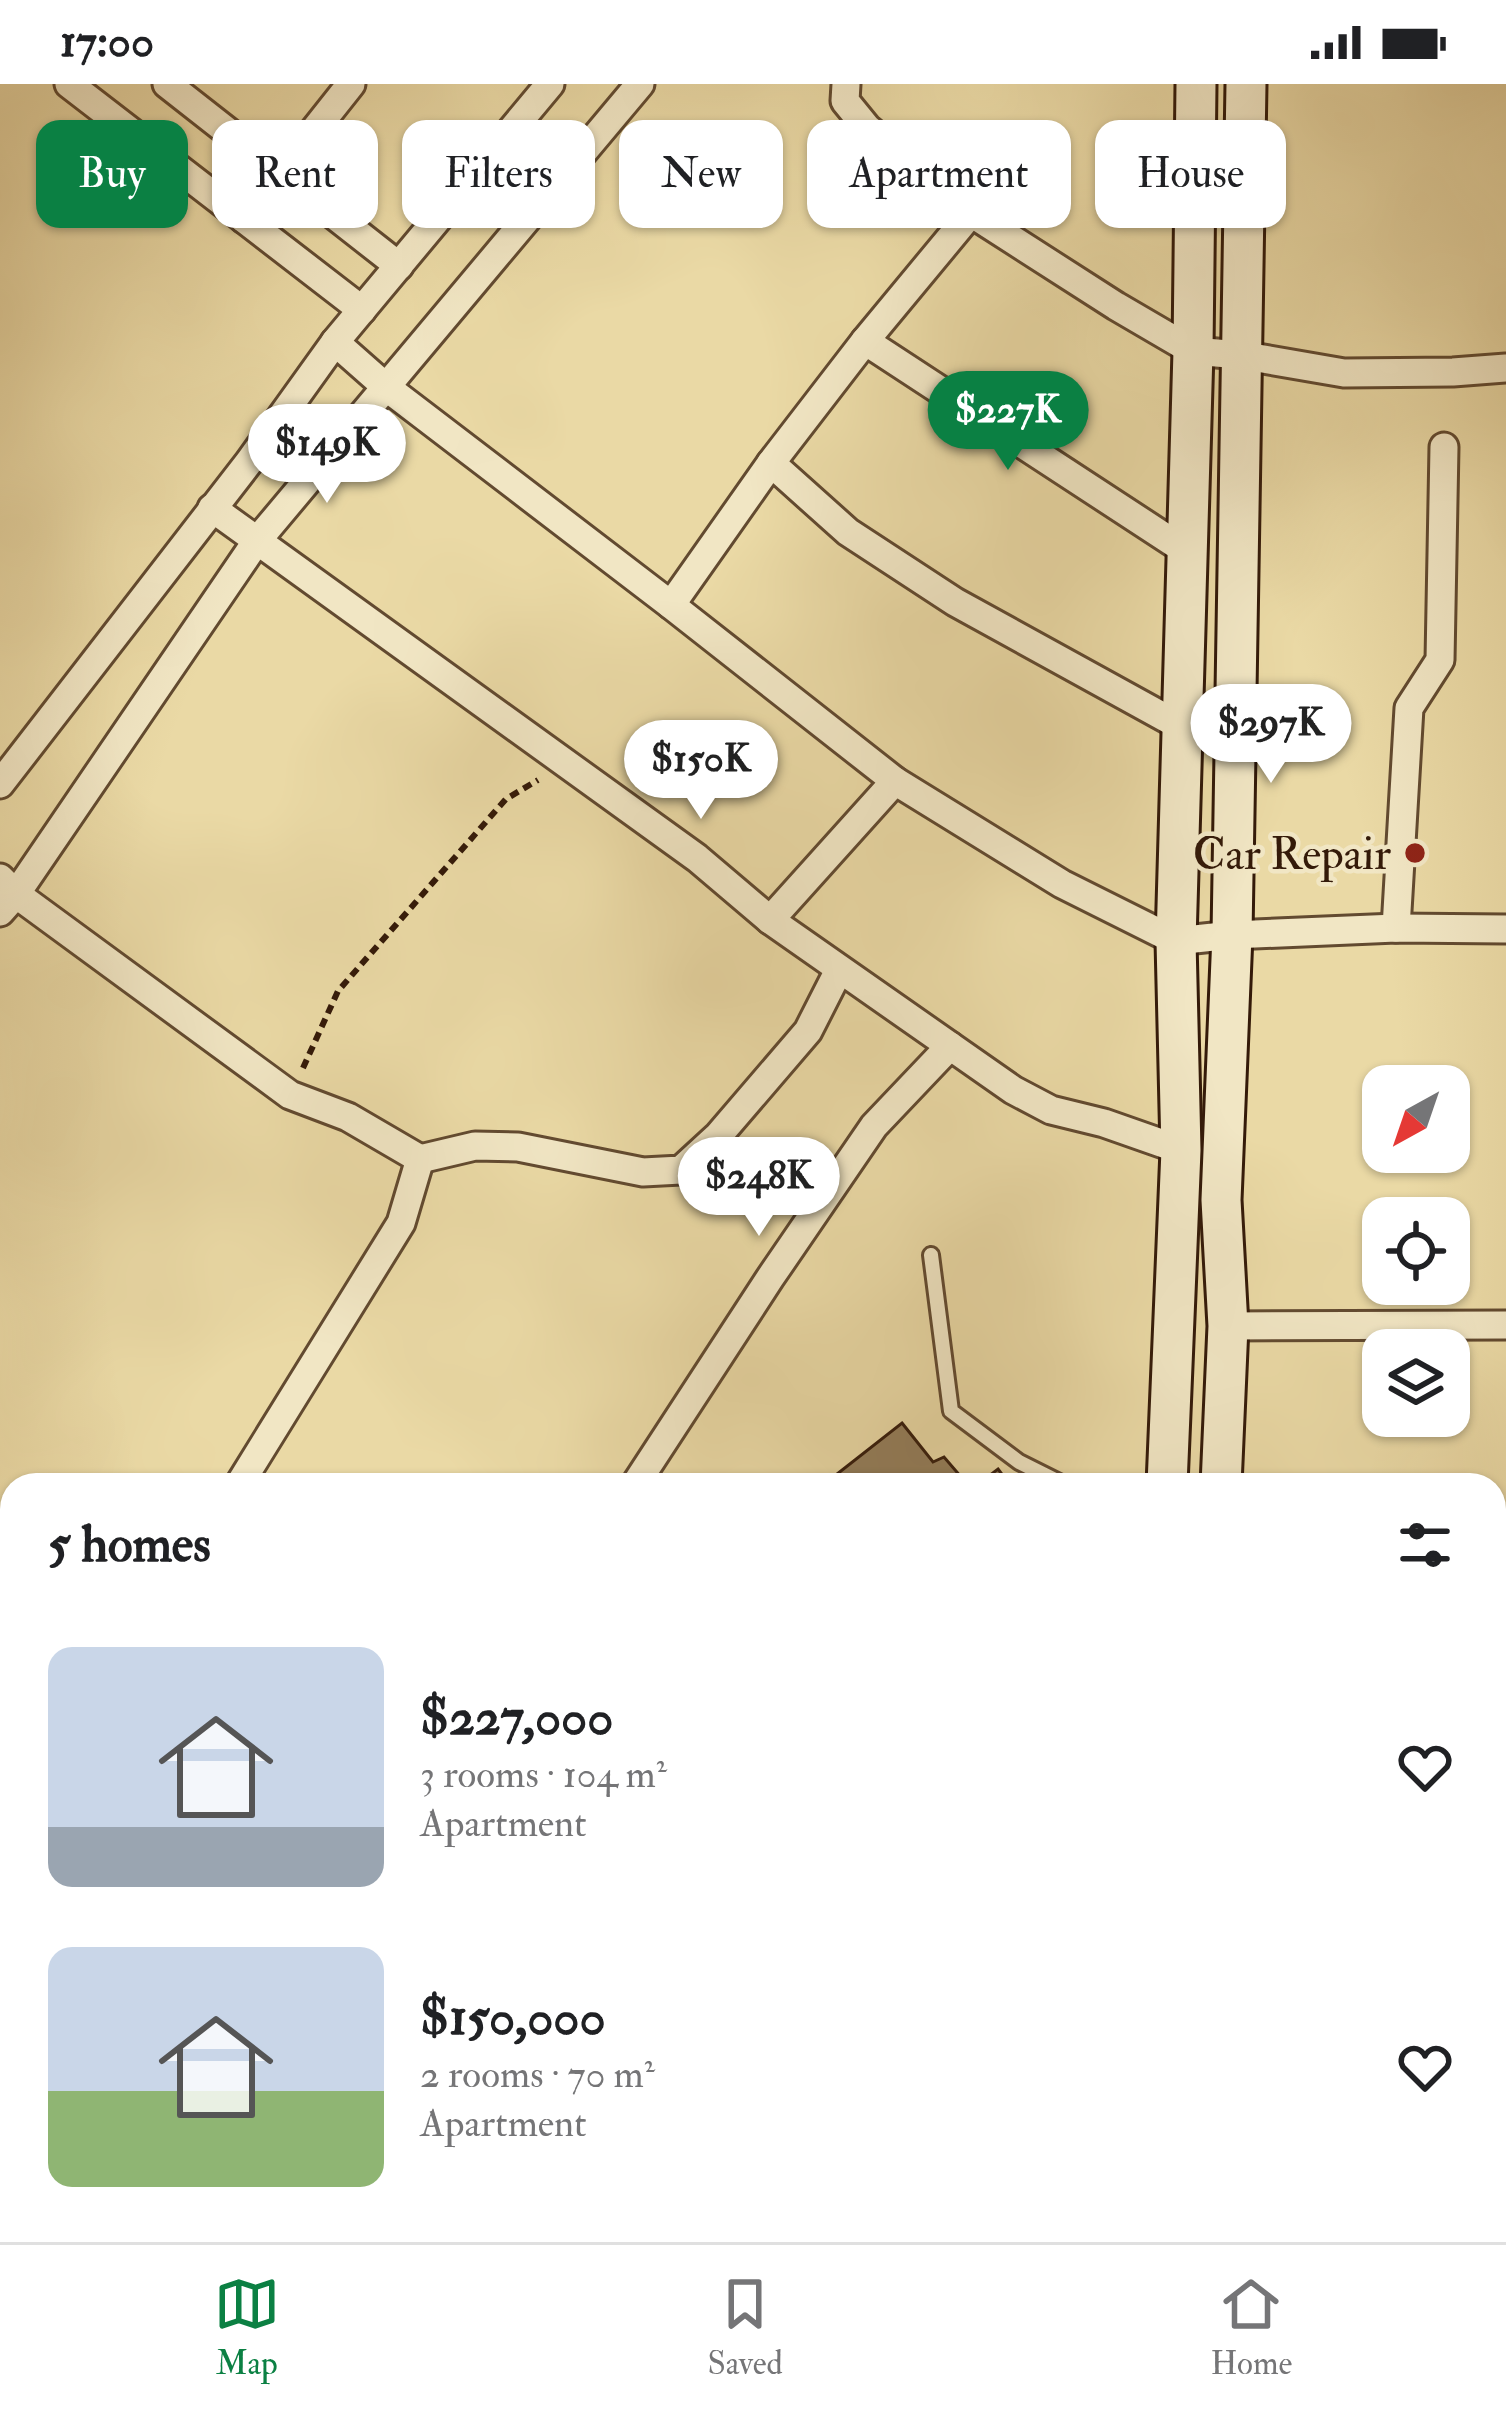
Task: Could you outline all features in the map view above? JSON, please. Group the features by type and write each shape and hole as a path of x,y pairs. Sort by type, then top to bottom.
{"main road":[{"path":"1168,1473 1180,1201 1176,941 1196,84"},
{"path":"1222,1473 1228,1326 1221,1200 1232,935 1246,84"},
{"path":"1180,1201 1221,1200"}],"street":[{"path":"69,84 212,194"},
{"path":"167,84 214,120"},
{"path":"323,120 351,84"},
{"path":"0,784 249,462 335,342 550,84"},
{"path":"640,84 256,542 5,895 290,1096 348,1117 420,1159 476,1146 518,1147 643,1172 681,1170 718,1136 808,1030 839,970"},
{"path":"846,84 845,101 861,120"},
{"path":"256,228 362,310"},
{"path":"352,228 399,266"},
{"path":"671,605 771,464 958,228"},
{"path":"994,228 1193,351 1344,373 1506,368"},
{"path":"865,341 1186,551"},
{"path":"335,342 386,387 895,782 1062,884 1176,941 1396,928 1506,929"},
{"path":"1396,928 1409,708 1440,659 1444,447"},
{"path":"771,464 848,532 955,602 1183,727"},
{"path":"212,508 697,858 770,920 1013,1090 1051,1110 1181,1150"},
{"path":"770,920 895,782"},
{"path":"643,1473 874,1126 950,1046"},
{"path":"246,1473 401,1223 420,1159"},
{"path":"1228,1326 1506,1325"}],"lane":[{"path":"931,1255 951,1411 1041,1473"}],"path":[{"path":"290,1096 338,991 506,799 566,762"}],"building":[{"path":"902,1423 933,1462 944,1457 958,1473 838,1473"}],"place":[{"name":"Car Repair","path":"1415,853"}]}
